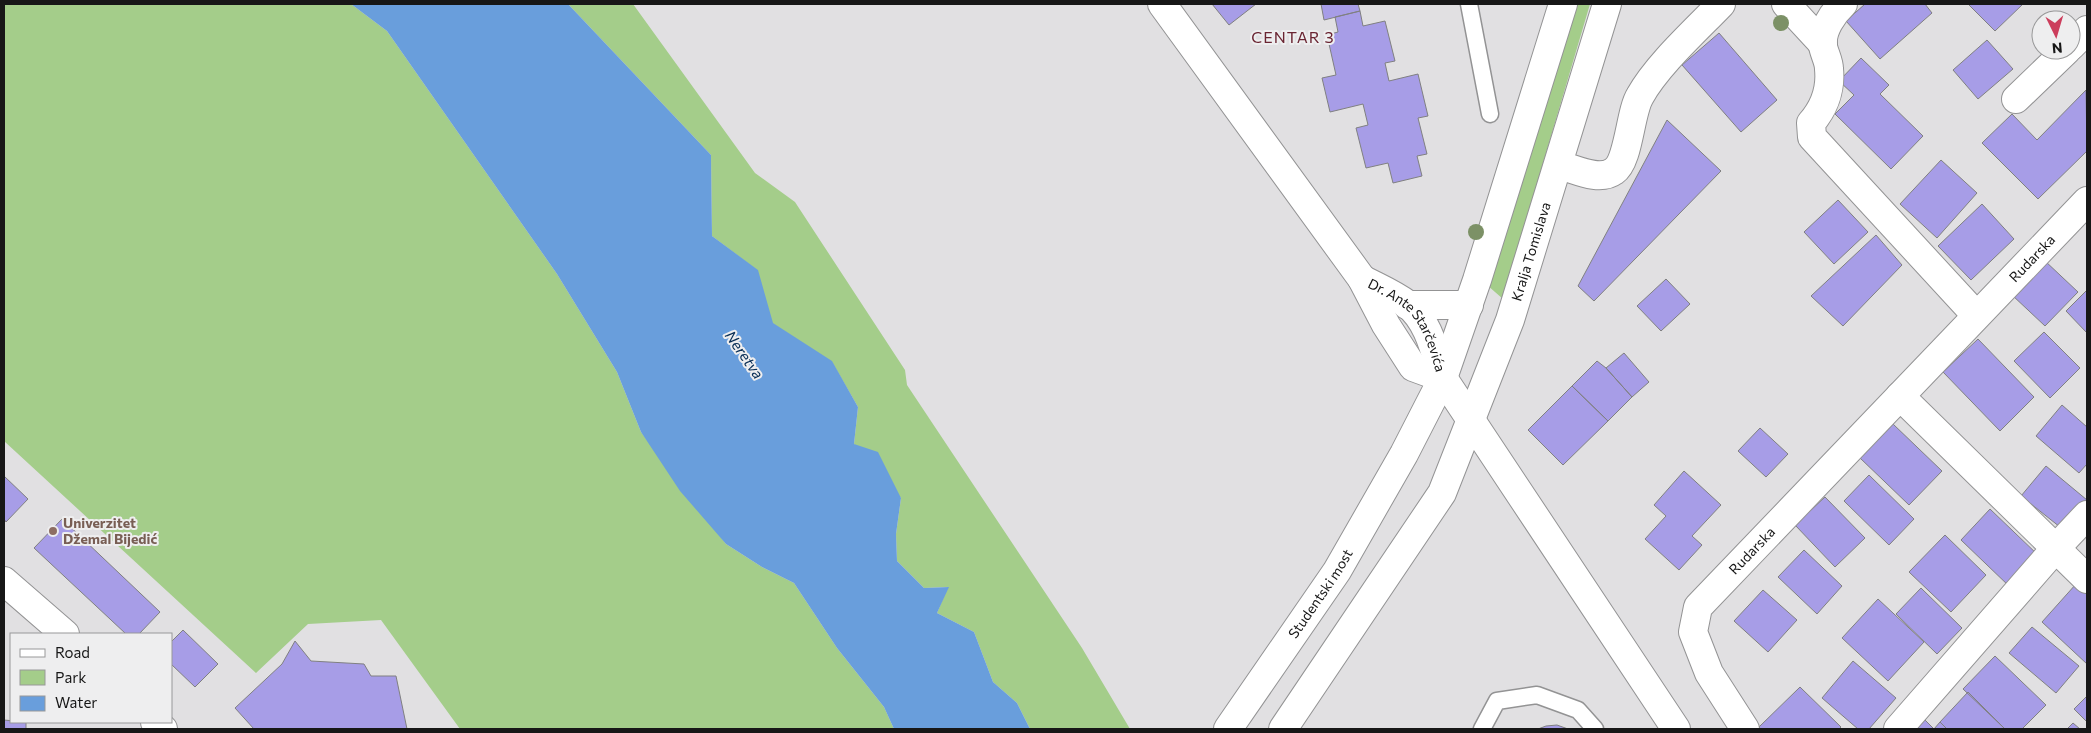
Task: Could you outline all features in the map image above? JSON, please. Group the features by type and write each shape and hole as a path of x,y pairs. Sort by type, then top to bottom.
{"street":[{"path":"1162,4 1362,279 1386,325 1413,367 1443,378 1469,305 1562,4"},
{"name":"Kralja Tomislava","path":"1283,729 1442,493 1510,320 1607,4"},
{"path":"1559,165 1595,176 1608,175 1616,170 1624,153 1639,97 1660,70 1721,4"},
{"path":"1786,4 1823,44"},
{"path":"1843,4 1835,11 1828,23 1823,44 1829,67 1828,87 1822,111 1811,124 1812,137 1976,315"},
{"path":"2016,100 2057,60"},
{"name":"Rudarska","path":"1745,729 1709,672 1693,632 1698,607 2087,201"},
{"name":"Dr. Ante Starčevića","path":"1362,279 1408,304 1430,336 1443,378 1676,729"},
{"path":"1408,304 1469,305"},
{"name":"Studentski most","path":"1228,729 1337,571 1404,454 1443,378"},
{"path":"1900,396 2087,580"},
{"path":"1898,729 2055,549 2087,516"},
{"path":"4,581 64,633"}],"lane":[{"path":"1468,4 1490,114"},
{"path":"1482,729 1497,701 1536,695 1578,710 1595,729"}],"green space":[{"path":"4,4 351,4 387,31 557,274 617,372 641,432 726,544 762,567 794,583 837,648 884,707 894,729 460,729 381,620 308,624 256,673 4,441"},
{"path":"568,4 633,4 755,173 795,202 905,370 907,385 1082,648 1130,729 1030,729 1017,703 993,682 974,632 937,613 948,587 924,588 897,561 896,534 901,498 854,444 858,407 832,362 772,323 757,270 712,236 711,155"},
{"path":"1573,4 1590,4 1503,299 1487,285"}],"water":[{"name":"Neretva","path":"351,4 568,4 711,155 712,236 758,270 773,323 832,361 858,407 854,444 878,452 901,498 896,534 897,561 924,588 949,587 937,613 974,632 993,682 1017,703 1030,729 894,729 884,707 837,648 794,583 762,567 726,544 680,491 641,432 617,372 557,274 387,31"}],"building":[{"path":"1212,4 1256,4 1229,25"},
{"path":"1321,4 1358,4 1360,11 1324,20"},
{"path":"1865,4 1925,4 1932,13 1880,59 1846,21"},
{"path":"1968,4 2023,4 1995,31"},
{"path":"1360,11 1363,26 1385,21 1395,61 1385,63 1389,81 1418,74 1428,116 1418,118 1427,154 1417,156 1422,176 1393,183 1388,163 1366,168 1356,128 1368,125 1363,104 1330,112 1322,78 1336,75 1327,35 1338,32 1335,17"},
{"path":"1719,33 1777,100 1741,132 1682,65"},
{"path":"1987,40 2013,69 1978,99 1953,70"},
{"path":"1861,58 1889,85 1880,94 1923,136 1891,169 1835,114 1854,95 1839,81"},
{"path":"2086,90 2087,151 2038,199 1982,143 2012,114 2037,140"},
{"path":"1667,120 1721,171 1594,301 1578,286"},
{"path":"1941,160 1977,193 1937,238 1900,204"},
{"path":"1838,200 1868,232 1834,264 1804,232"},
{"path":"1982,204 2014,239 1971,280 1938,246"},
{"path":"1876,235 1902,265 1843,326 1811,296"},
{"path":"2044,260 2078,292 2045,326 2012,295"},
{"path":"1666,279 1690,304 1661,331 1637,306"},
{"path":"2087,290 2087,333 2066,311"},
{"path":"2044,332 2080,368 2050,398 2014,361"},
{"path":"1978,339 2034,397 2000,431 1943,372"},
{"path":"1624,353 1649,382 1632,397 1606,368"},
{"path":"1597,361 1606,368 1632,397 1608,421 1572,386"},
{"path":"1572,386 1608,421 1563,465 1528,430"},
{"path":"2062,405 2087,427 2087,464 2079,473 2036,436"},
{"path":"1893,424 1942,471 1909,505 1860,458"},
{"path":"1760,428 1788,454 1766,477 1738,451"},
{"path":"2046,466 2087,500 2087,505 2065,531 2021,496"},
{"path":"1684,471 1721,505 1692,536 1702,545 1679,570 1645,539 1666,516 1654,505"},
{"path":"1869,475 1914,519 1889,545 1844,501"},
{"path":"4,476 28,499 6,522 4,519"},
{"path":"1825,497 1865,538 1835,567 1795,525"},
{"path":"1990,509 2039,556 2010,587 1961,540"},
{"path":"62,519 160,612 140,633 125,633 34,548"},
{"path":"1945,535 1986,575 1951,612 1909,572"},
{"path":"1804,550 1842,586 1817,614 1778,577"},
{"path":"2076,584 2087,595 2087,664 2042,622"},
{"path":"1921,588 1962,628 1937,654 1896,614"},
{"path":"1763,590 1797,620 1768,652 1734,621"},
{"path":"1878,599 1924,642 1888,681 1842,638"},
{"path":"2032,627 2079,666 2056,693 2009,653"},
{"path":"183,630 218,664 195,687 172,665 172,641"},
{"path":"295,641 311,661 364,664 371,676 396,676 407,729 254,729 235,708 282,664"},
{"path":"1995,656 2046,705 2022,729 2005,729 1963,689"},
{"path":"1853,661 1896,698 1869,729 1858,729 1822,698"},
{"path":"1800,687 1841,727 1839,729 1761,729 1759,727"},
{"path":"1968,692 2005,729 1947,729 1940,722"},
{"path":"2087,696 2087,722 2074,709"},
{"path":"1922,717 1934,729 1910,729"},
{"path":"4,720 10,721 10,723 26,723 26,729 4,729"},
{"path":"1940,722 1947,729 1934,729"},
{"path":"2073,723 2080,729 2067,729"},
{"path":"1557,725 1568,729 1538,729 1546,726"}],"place":[{"name":"Univerzitet Džemal Bijedić","path":"53,531"}],"district":[{"name":"CENTAR 3","path":"1293,37"}]}
